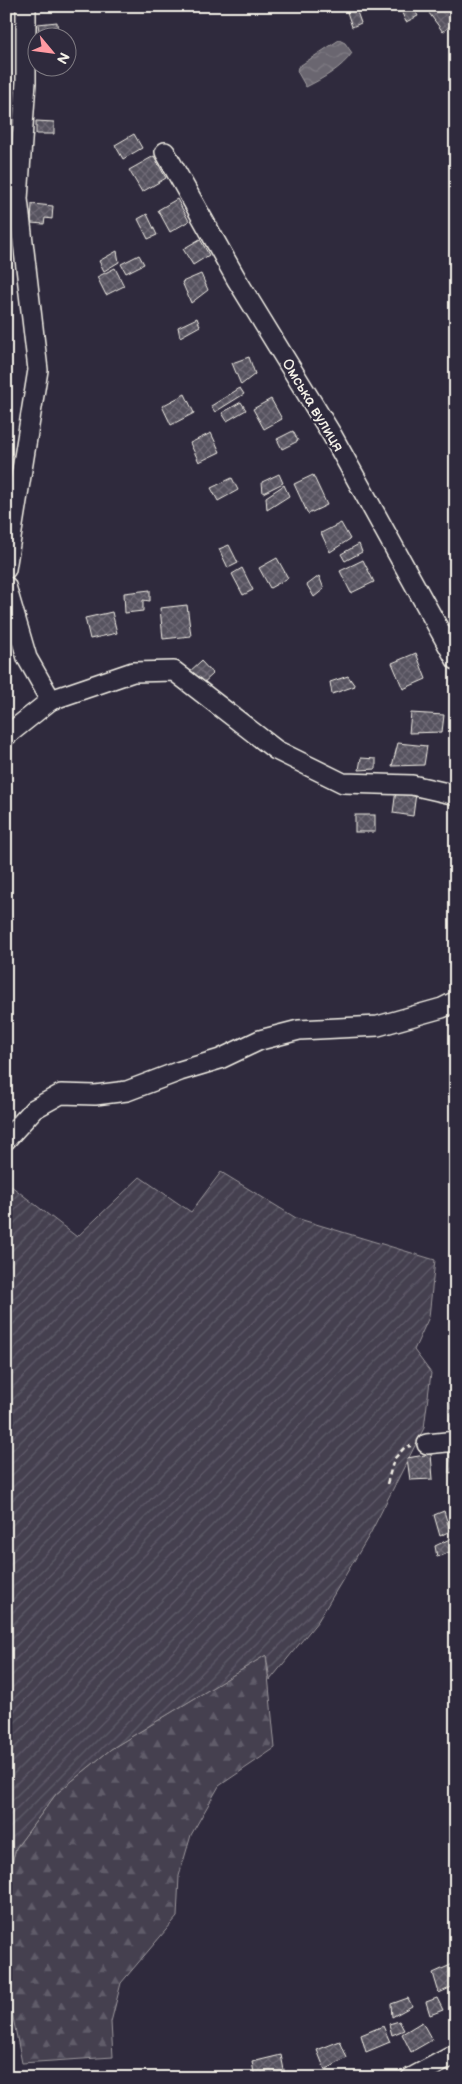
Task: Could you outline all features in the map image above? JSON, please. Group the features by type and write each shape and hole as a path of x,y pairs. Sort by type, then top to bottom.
{"street":[{"path":"6,569 38,370 18,199 26,82 26,6"},
{"name":"Омська вулиця","path":"165,152 237,280 332,435 456,660"},
{"path":"6,586 27,658 51,700"},
{"path":"6,736 51,700 133,672 174,671 276,750 343,783 412,785 456,795"},
{"path":"6,1140 34,1109 61,1094 95,1095 127,1091 180,1071 220,1059 260,1040 299,1030 378,1026 442,1008 456,1001"},
{"path":"426,1444 456,1441"},
{"path":"411,2078 456,2054"}],"path":[{"path":"387,1484 394,1459 404,1447 426,1444"}],"green space":[{"path":"221,1172 296,1218 435,1260 429,1317 414,1350 431,1373 424,1428 370,1534 318,1621 270,1680 266,1655 111,1749 56,1794 16,1848 6,1883 6,1182 77,1237 140,1177 191,1212"},
{"path":"266,1655 275,1748 219,1786 191,1835 179,1876 177,1917 121,1983 111,2022 113,2057 22,2063 6,1982 6,1883 16,1848 56,1794 111,1749"}],"water":[{"path":"339,40 345,43 352,53 325,77 306,87 297,71 298,67"}],"building":[{"path":"438,6 445,6 456,21 443,32 429,13"},
{"path":"413,7 418,16 406,22 402,13"},
{"path":"356,9 361,23 352,27 347,12"},
{"path":"57,22 57,28 39,28 38,24"},
{"path":"36,121 54,122 54,134 36,134"},
{"path":"134,134 142,148 123,159 115,145"},
{"path":"154,156 166,178 142,192 129,170"},
{"path":"177,199 189,221 170,232 158,210"},
{"path":"32,204 53,206 52,219 45,218 44,224 31,223"},
{"path":"147,214 157,235 148,239 138,219"},
{"path":"200,239 209,255 193,265 183,249"},
{"path":"117,251 119,262 104,271 99,261"},
{"path":"139,255 144,264 126,273 121,264"},
{"path":"115,268 124,286 106,295 97,277"},
{"path":"201,274 208,290 191,303 182,282"},
{"path":"197,318 200,326 180,337 178,327"},
{"path":"249,357 255,374 241,385 232,363"},
{"path":"240,388 244,394 215,412 211,406"},
{"path":"185,394 194,413 171,425 162,406"},
{"path":"271,399 282,419 264,429 253,409"},
{"path":"241,402 246,410 227,421 222,413"},
{"path":"293,431 298,441 282,449 277,439"},
{"path":"211,433 220,452 199,462 190,443"},
{"path":"279,474 283,483 263,493 262,482"},
{"path":"313,475 327,505 308,514 294,484"},
{"path":"232,478 238,490 218,501 211,488"},
{"path":"284,485 289,496 267,510 266,497"},
{"path":"341,523 350,539 330,552 321,533"},
{"path":"359,544 362,552 345,561 341,554"},
{"path":"229,545 238,563 228,568 219,549"},
{"path":"277,558 288,578 270,588 259,568"},
{"path":"363,560 374,582 351,593 340,571"},
{"path":"242,568 253,590 243,595 232,574"},
{"path":"319,576 324,589 314,597 307,585"},
{"path":"150,590 150,601 143,600 143,611 125,613 124,593"},
{"path":"187,605 191,636 163,639 160,608"},
{"path":"112,612 117,633 90,639 85,618"},
{"path":"416,653 426,679 403,689 392,663"},
{"path":"201,661 213,674 200,686 188,673"},
{"path":"348,676 355,686 332,694 330,682"},
{"path":"411,713 444,715 442,732 409,733"},
{"path":"398,743 427,746 424,765 392,766"},
{"path":"361,758 376,759 376,769 359,770"},
{"path":"396,790 416,793 413,816 393,813"},
{"path":"355,815 375,815 375,832 355,832"},
{"path":"456,1402 456,1423 449,1423 451,1403"},
{"path":"450,1450 456,1450 456,1472 449,1473"},
{"path":"431,1454 433,1479 410,1480 407,1458"},
{"path":"444,1511 450,1531 440,1536 434,1515"},
{"path":"452,1538 455,1550 437,1557 435,1546"},
{"path":"455,1963 456,1985 439,1993 433,1973"},
{"path":"408,1998 412,2006 392,2017 391,2004"},
{"path":"437,1998 443,2010 430,2015 426,2002"},
{"path":"399,2021 404,2030 392,2035 389,2024"},
{"path":"422,2022 432,2040 411,2052 402,2034"},
{"path":"383,2026 390,2042 366,2052 361,2035"},
{"path":"340,2041 347,2058 325,2070 317,2050"},
{"path":"281,2055 285,2075 274,2078 255,2078 252,2062"}]}
